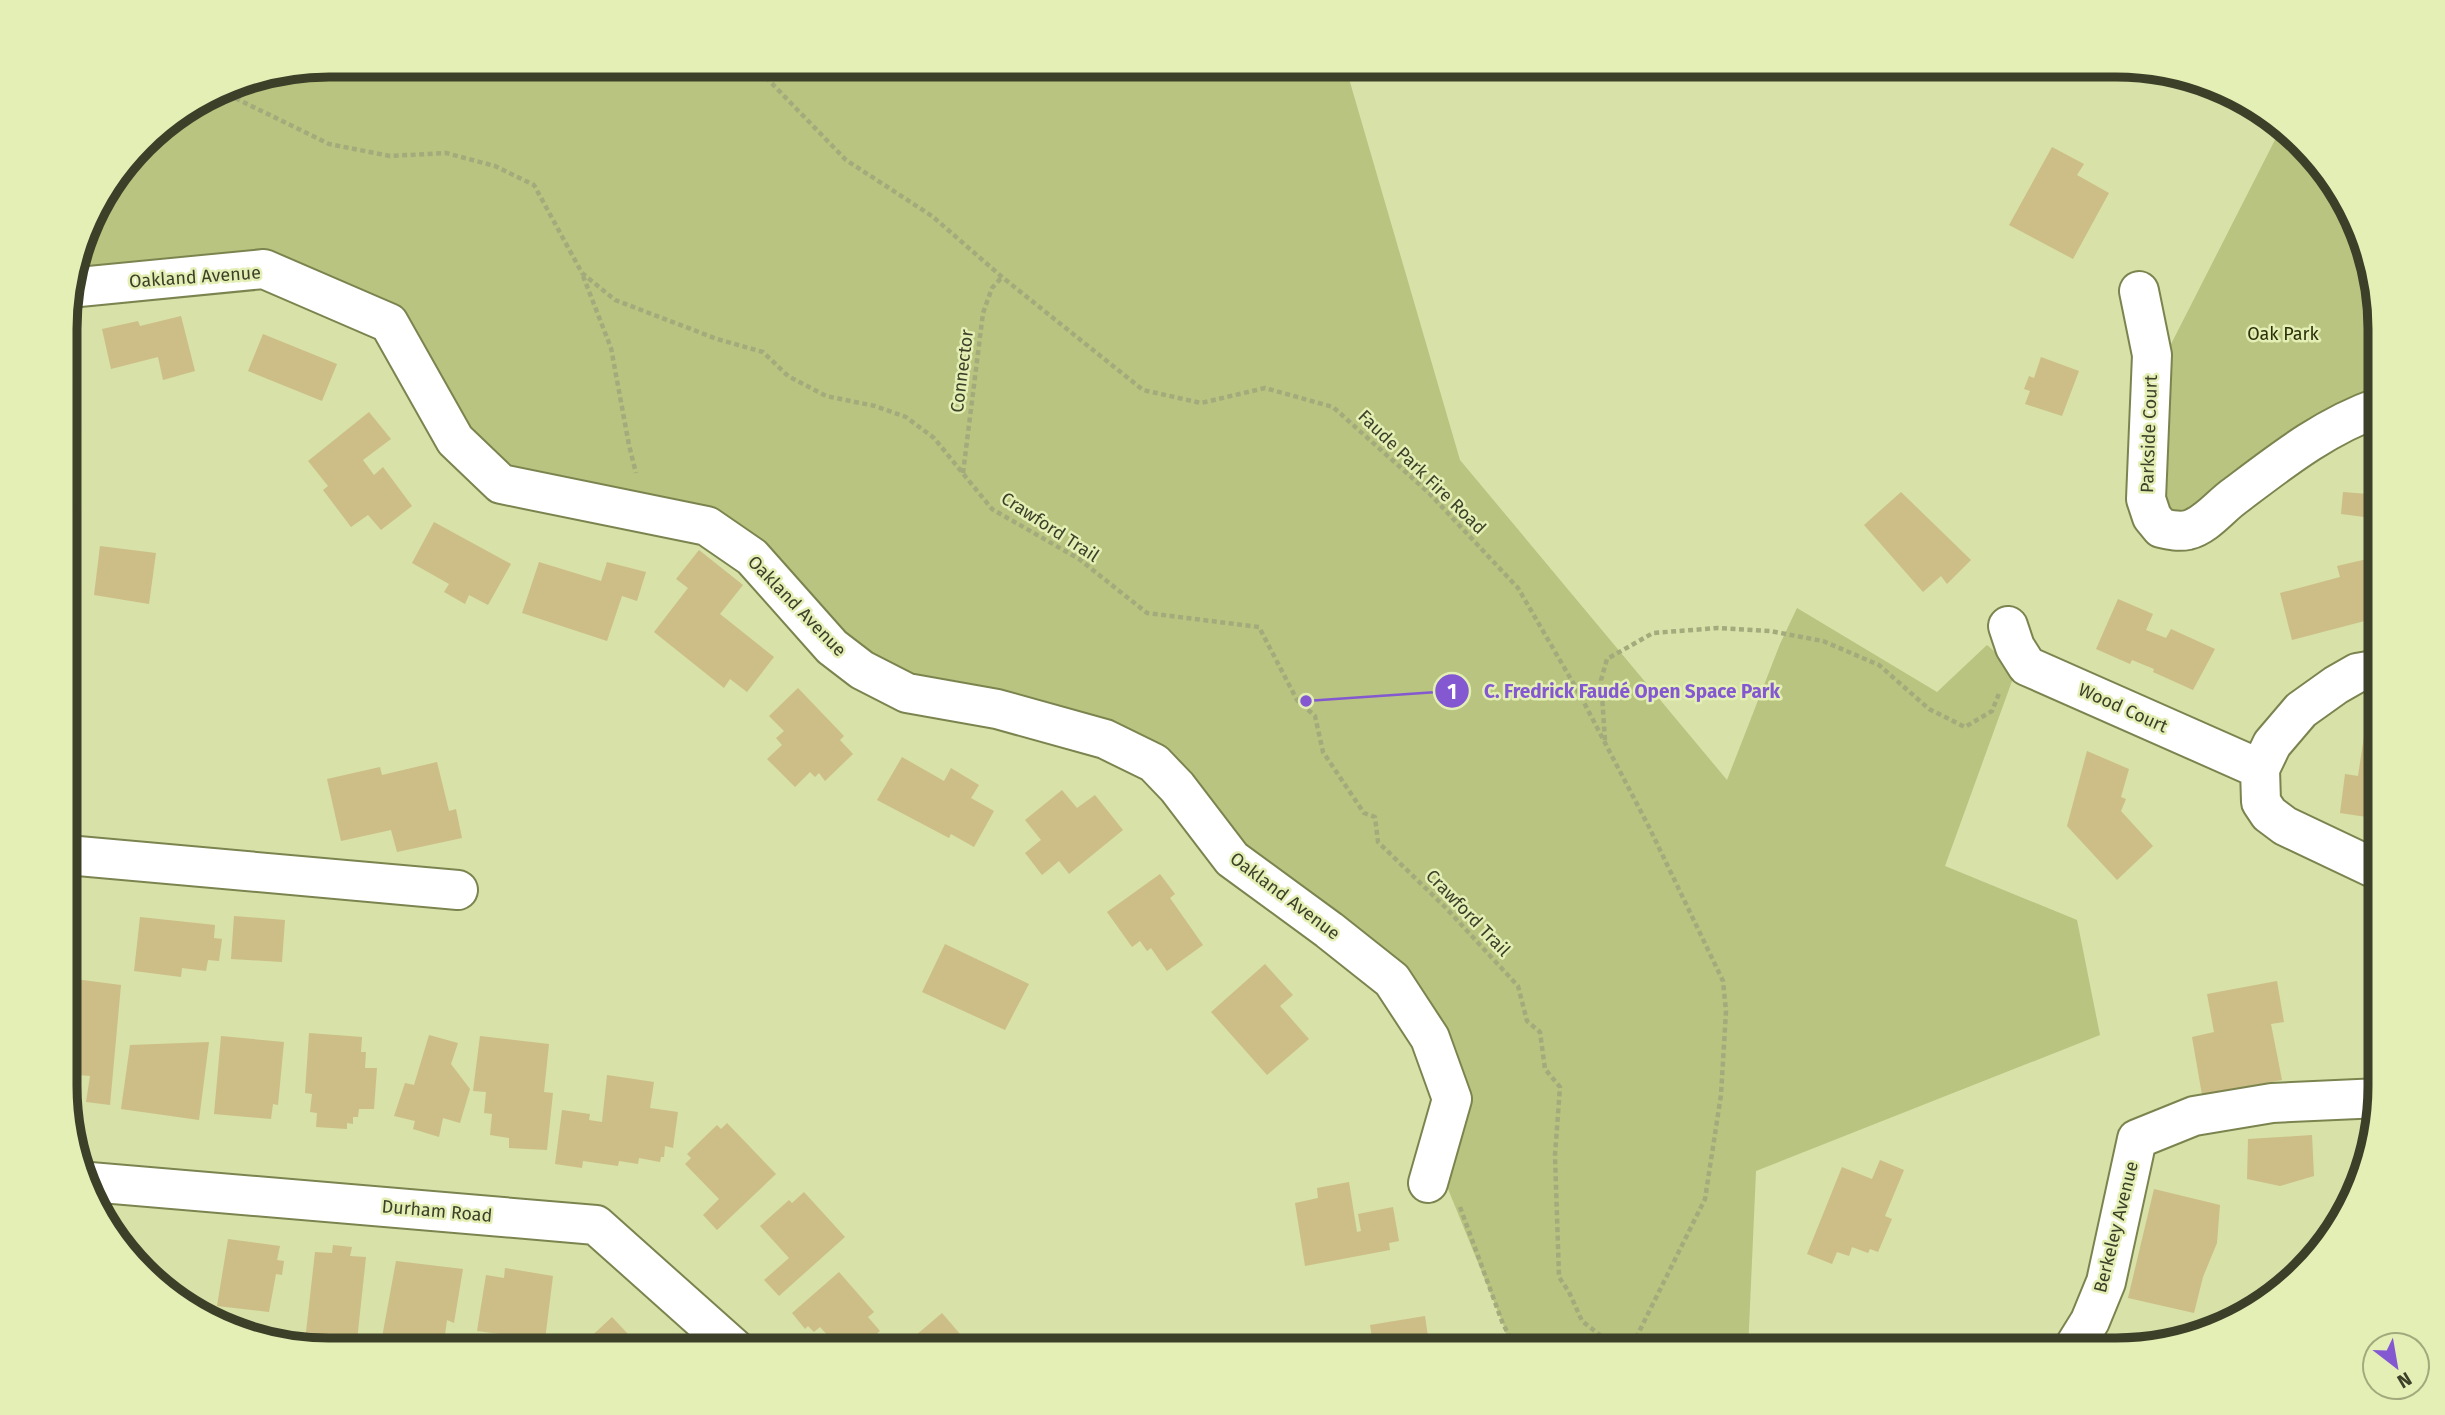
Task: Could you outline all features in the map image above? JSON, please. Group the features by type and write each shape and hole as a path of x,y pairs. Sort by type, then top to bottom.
{"street":[{"name":"Oakland Avenue","path":"81,287 264,269 389,323 455,440 500,484 707,526 752,557 832,647 862,670 907,693 997,709 1105,739 1154,763 1177,787 1232,859 1329,930 1392,981 1430,1038 1452,1100 1432,1170"},
{"name":"Parkside Court","path":"2139,291 2152,355 2146,499 2152,517 2161,528 2174,531 2189,529 2208,520 2231,498 2307,442 2368,411"},
{"name":"Wood Court","path":"2008,626 2015,647 2027,666 2260,769"},
{"path":"2368,671 2357,673 2336,685 2301,710 2272,744 2260,769 2261,802 2269,814 2285,827 2368,865"},
{"path":"77,856 458,890"},
{"name":"Berkeley Avenue","path":"2079,1338 2090,1321 2106,1282 2137,1139 2194,1116 2272,1103 2367,1099"},
{"name":"Durham Road","path":"96,1183 596,1224 723,1338"}],"path":[{"name":"Faude Park Fire Road","path":"766,77 846,159 932,216 1002,277 1143,390 1201,402 1265,388 1333,407 1429,493 1518,588 1579,693 1649,827 1723,981 1726,1011 1721,1095 1705,1199 1635,1338"},
{"name":"Crawford Trail","path":"232,96 329,144 390,156 446,153 495,166 534,185 582,273 615,300 717,339 763,352 788,376 826,396 874,406 906,417 934,438 992,509 1079,559 1147,614 1259,627 1297,701 1315,716 1323,752 1364,813 1375,817 1378,842 1445,907 1518,986 1527,1021 1540,1032 1545,1069 1560,1087 1555,1155 1559,1277 1582,1321 1604,1338"},
{"path":"582,273 611,348 636,473 636,512"},
{"name":"Connector","path":"963,473 983,313 992,288 1002,277"},
{"path":"1605,744 1601,680 1607,659 1653,634 1666,632 1731,629 1770,631 1823,641 1879,665 1929,709 1965,727 1992,711"},
{"path":"1432,1170 1450,1174 1463,1219 1511,1338"}],"green space":[{"path":"1348,77 1460,460 1727,780 1780,644 1797,608 1937,692 1987,645 2016,670 1945,866 2077,920 2100,1035 1756,1171 1749,1338 1507,1338 1435,1157 1430,1038 1154,763 907,693 752,557 501,484 389,323 264,269 81,287 90,248 103,218 129,176 151,151 176,129 218,103 248,90 296,79"},
{"name":"Oak Park","path":"2277,136 2316,176 2334,203 2355,248 2366,296 2368,393 2174,531 2163,504 2165,356"}],"building":[{"path":"2052,147 2084,164 2077,175 2109,193 2073,259 2009,225"},
{"path":"181,316 195,371 163,380 158,357 111,369 102,329 138,321 140,326"},
{"path":"263,334 337,364 322,401 248,371"},
{"path":"2041,357 2079,371 2062,416 2025,404 2030,391 2024,389 2029,376 2034,378"},
{"path":"369,412 391,439 363,460 374,475 383,467 412,506 381,530 368,515 351,527 323,490 328,486 308,461"},
{"path":"1901,492 1971,560 1947,584 1941,576 1923,592 1864,525"},
{"path":"2343,492 2368,494 2368,517 2341,514"},
{"path":"434,522 511,564 488,605 469,595 465,604 444,592 449,584 412,563"},
{"path":"100,546 156,553 149,604 94,595"},
{"path":"699,550 743,585 720,614 774,657 747,692 730,679 724,688 654,632 688,588 676,579"},
{"path":"2368,559 2368,620 2292,640 2280,593 2340,577 2337,566"},
{"path":"539,562 601,581 607,562 646,572 637,601 622,596 607,641 522,613"},
{"path":"2118,599 2153,614 2146,630 2166,638 2171,629 2215,649 2193,690 2153,672 2154,669 2132,660 2130,664 2096,649"},
{"path":"798,688 844,736 840,740 853,754 825,781 819,773 815,777 810,772 795,787 767,759 782,745 776,738 784,731 769,716"},
{"path":"2368,723 2368,817 2340,813 2345,774 2358,776"},
{"path":"2087,751 2129,769 2121,797 2126,799 2121,811 2153,846 2117,880 2067,826"},
{"path":"902,757 944,781 951,768 979,785 971,798 994,811 974,847 951,834 949,838 877,800"},
{"path":"437,762 449,811 456,809 462,838 397,852 391,830 341,841 327,779 380,767 382,775"},
{"path":"1062,790 1077,808 1095,795 1123,830 1069,874 1059,861 1042,875 1025,853 1041,840 1025,820"},
{"path":"1160,874 1175,894 1170,898 1203,945 1167,971 1151,948 1147,951 1140,941 1132,947 1107,912"},
{"path":"234,916 285,920 282,962 231,959"},
{"path":"140,917 215,925 214,938 222,939 219,961 208,960 206,971 182,968 181,977 134,971"},
{"path":"945,944 1029,984 1005,1030 922,992"},
{"path":"1265,964 1293,995 1280,1006 1309,1039 1267,1075 1211,1012"},
{"path":"77,979 121,985 110,1105 86,1102 90,1076 77,1075"},
{"path":"2277,981 2284,1022 2271,1024 2282,1080 2202,1095 2192,1037 2214,1032 2207,994"},
{"path":"309,1033 362,1037 361,1052 366,1052 365,1068 377,1068 374,1109 359,1109 358,1117 353,1117 353,1124 347,1123 347,1129 316,1127 317,1113 310,1112 312,1094 305,1093"},
{"path":"429,1035 458,1043 451,1064 470,1089 460,1123 443,1118 439,1137 413,1129 415,1121 394,1116 405,1083 414,1085"},
{"path":"221,1036 284,1042 278,1105 273,1104 271,1119 214,1114"},
{"path":"480,1036 549,1044 544,1092 553,1093 547,1150 509,1148 509,1138 490,1135 492,1114 484,1113 486,1092 473,1091"},
{"path":"209,1042 199,1120 121,1109 130,1045"},
{"path":"607,1075 654,1082 650,1108 678,1112 673,1148 665,1146 664,1157 661,1157 660,1162 639,1158 638,1164 619,1161 618,1166 583,1161 582,1168 555,1164 562,1110 590,1114 589,1120 602,1122"},
{"path":"727,1123 776,1174 717,1230 703,1215 719,1199 685,1164 691,1158 687,1154 717,1125 721,1129"},
{"path":"2312,1135 2314,1176 2280,1186 2247,1179 2248,1139"},
{"path":"1880,1160 1904,1170 1885,1216 1892,1219 1878,1252 1870,1249 1868,1253 1852,1247 1849,1256 1837,1252 1832,1264 1807,1254 1842,1167 1872,1179"},
{"path":"1349,1182 1357,1232 1361,1231 1358,1214 1393,1207 1399,1241 1389,1243 1390,1250 1305,1266 1295,1203 1318,1198 1317,1188"},
{"path":"2154,1189 2220,1205 2217,1243 2203,1277 2194,1313 2128,1298"},
{"path":"804,1192 845,1237 779,1296 764,1280 789,1258 760,1226 789,1200 792,1203"},
{"path":"228,1239 280,1246 277,1260 284,1261 282,1275 276,1274 269,1312 217,1306"},
{"path":"333,1245 352,1247 350,1256 366,1257 357,1338 305,1337 315,1252 332,1253"},
{"path":"396,1261 463,1269 454,1323 447,1320 445,1338 382,1338"},
{"path":"505,1268 553,1276 545,1338 477,1331 486,1275 504,1278"},
{"path":"839,1272 874,1312 868,1317 880,1331 872,1338 830,1338 820,1327 814,1332 808,1326 805,1329 792,1313"},
{"path":"942,1313 963,1338 917,1338 915,1336"},
{"path":"1425,1316 1428,1338 1372,1338 1370,1325"},
{"path":"612,1317 632,1338 589,1338"}],"place":[{"name":"C. Fredrick Faudé Open Space Park","path":"1306,701"}]}
